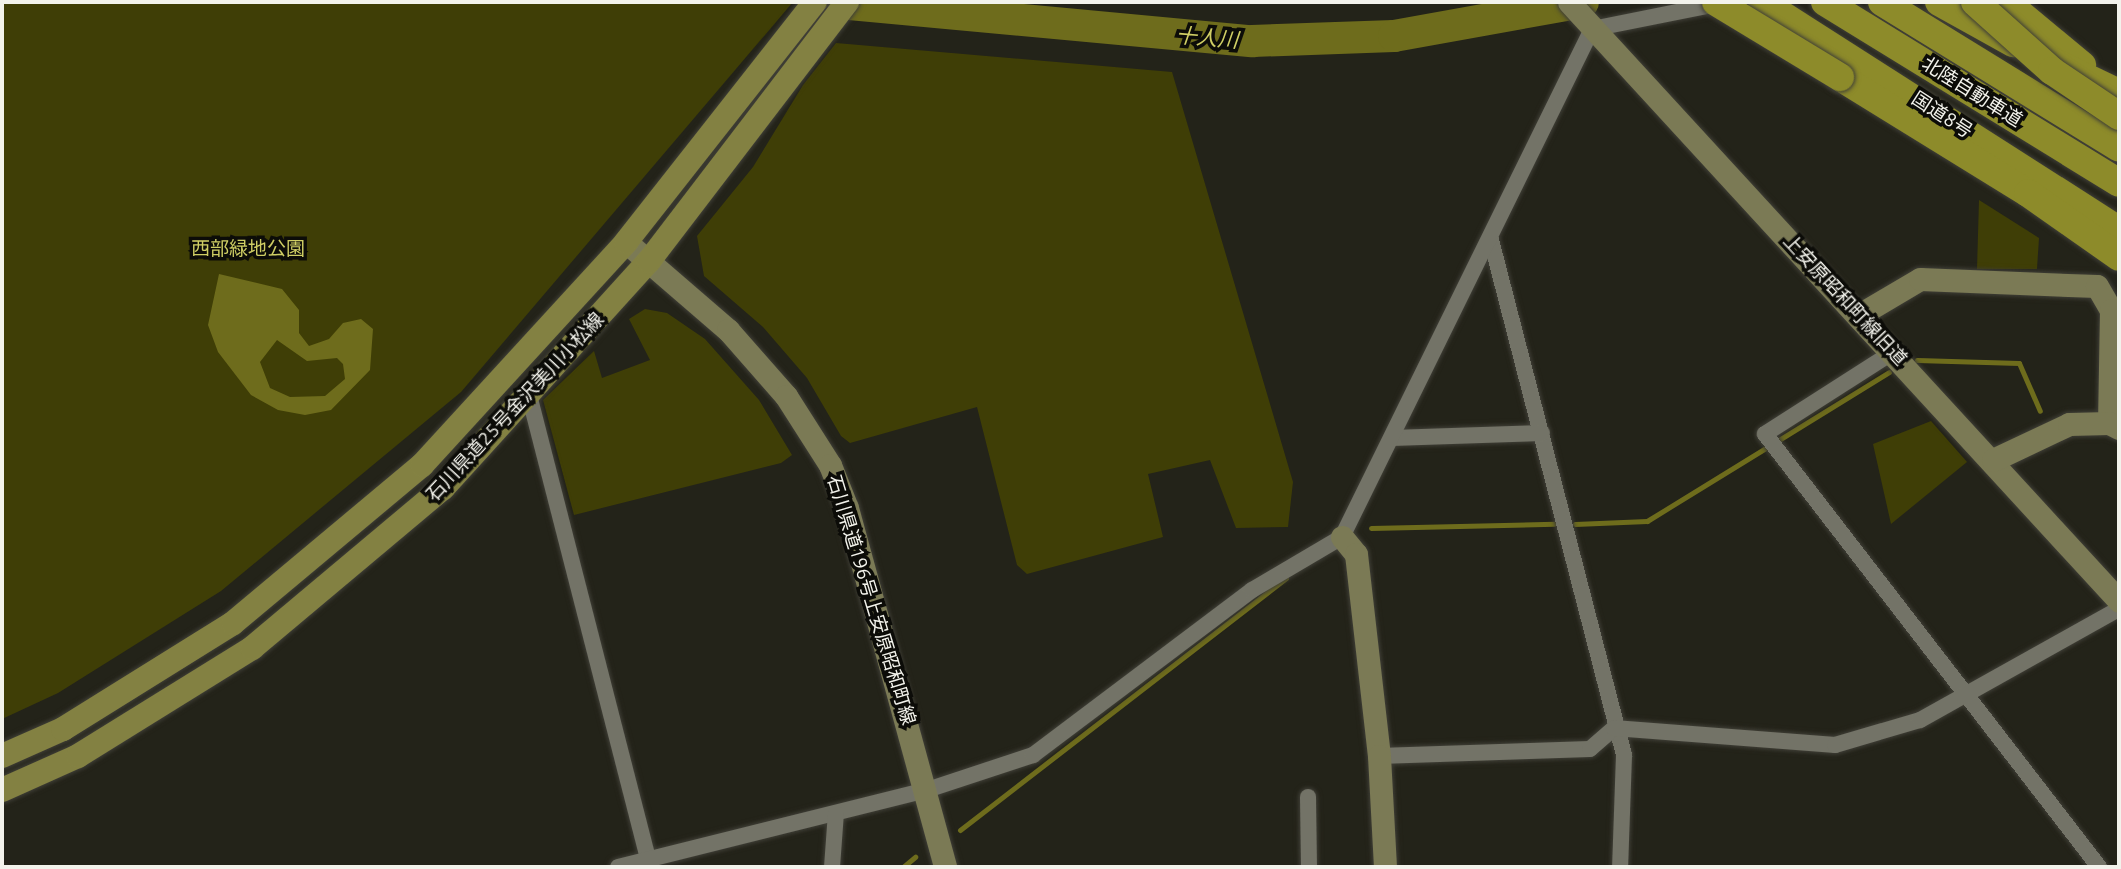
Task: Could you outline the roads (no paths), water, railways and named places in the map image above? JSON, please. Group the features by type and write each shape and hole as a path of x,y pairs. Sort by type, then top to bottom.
{"highway":[{"path":"1716,2 2028,193 2071,226 2119,257"},
{"name":"国道8号","path":"1762,2 1823,38 2119,230"},
{"name":"北陸自動車道","path":"1825,2 2119,183"},
{"name":"北陸自動車道","path":"1882,2 2119,148"},
{"path":"1939,2 2000,37 2114,90"},
{"path":"1975,2 2052,71 2119,116"},
{"path":"2006,2 2114,90"}],"main road":[{"name":"石川県道25号金沢美川小松線","path":"2,756 63,729 233,622 422,465 626,242 815,2"},
{"name":"石川県道25号金沢美川小松線","path":"2,790 78,756 251,648 443,488 649,261 847,2"}],"street":[{"name":"上安原昭和町線旧道","path":"1569,2 1993,460 2119,601"},
{"path":"618,867 650,863 927,790 1033,755 1252,590 1342,537 1491,240 1592,29 1727,2"},
{"path":"2071,226 2119,270"},
{"path":"1491,240 1542,433 1614,728 1624,755 1620,867"},
{"name":"石川県道196号上安原昭和町線","path":"626,242 728,330 786,396 830,465 847,508 927,790 945,867"},
{"path":"1858,315 1920,279 2097,286 2111,310 2114,426 2069,424 1993,460"},
{"path":"1893,352 1765,434 2099,867"},
{"path":"529,395 650,863"},
{"path":"1392,438 1542,433"},
{"path":"1342,537 1356,554 1379,756 1385,867"},
{"path":"1379,756 1590,749 1614,728 1835,745 1920,720 2119,609"},
{"path":"1308,797 1309,867"},
{"path":"832,867 836,813"}],"waterway":[{"name":"十人川","path":"828,2 1252,41 1394,36 1583,2"},
{"path":"1917,360 2019,363 2040,411"},
{"path":"1575,524 1647,521 1889,372"},
{"path":"1371,528 1554,524"},
{"path":"960,830 1286,578"},
{"path":"903,867 915,857"}],"park label":[{"name":"西部緑地公園","path":"248,249"}]}
